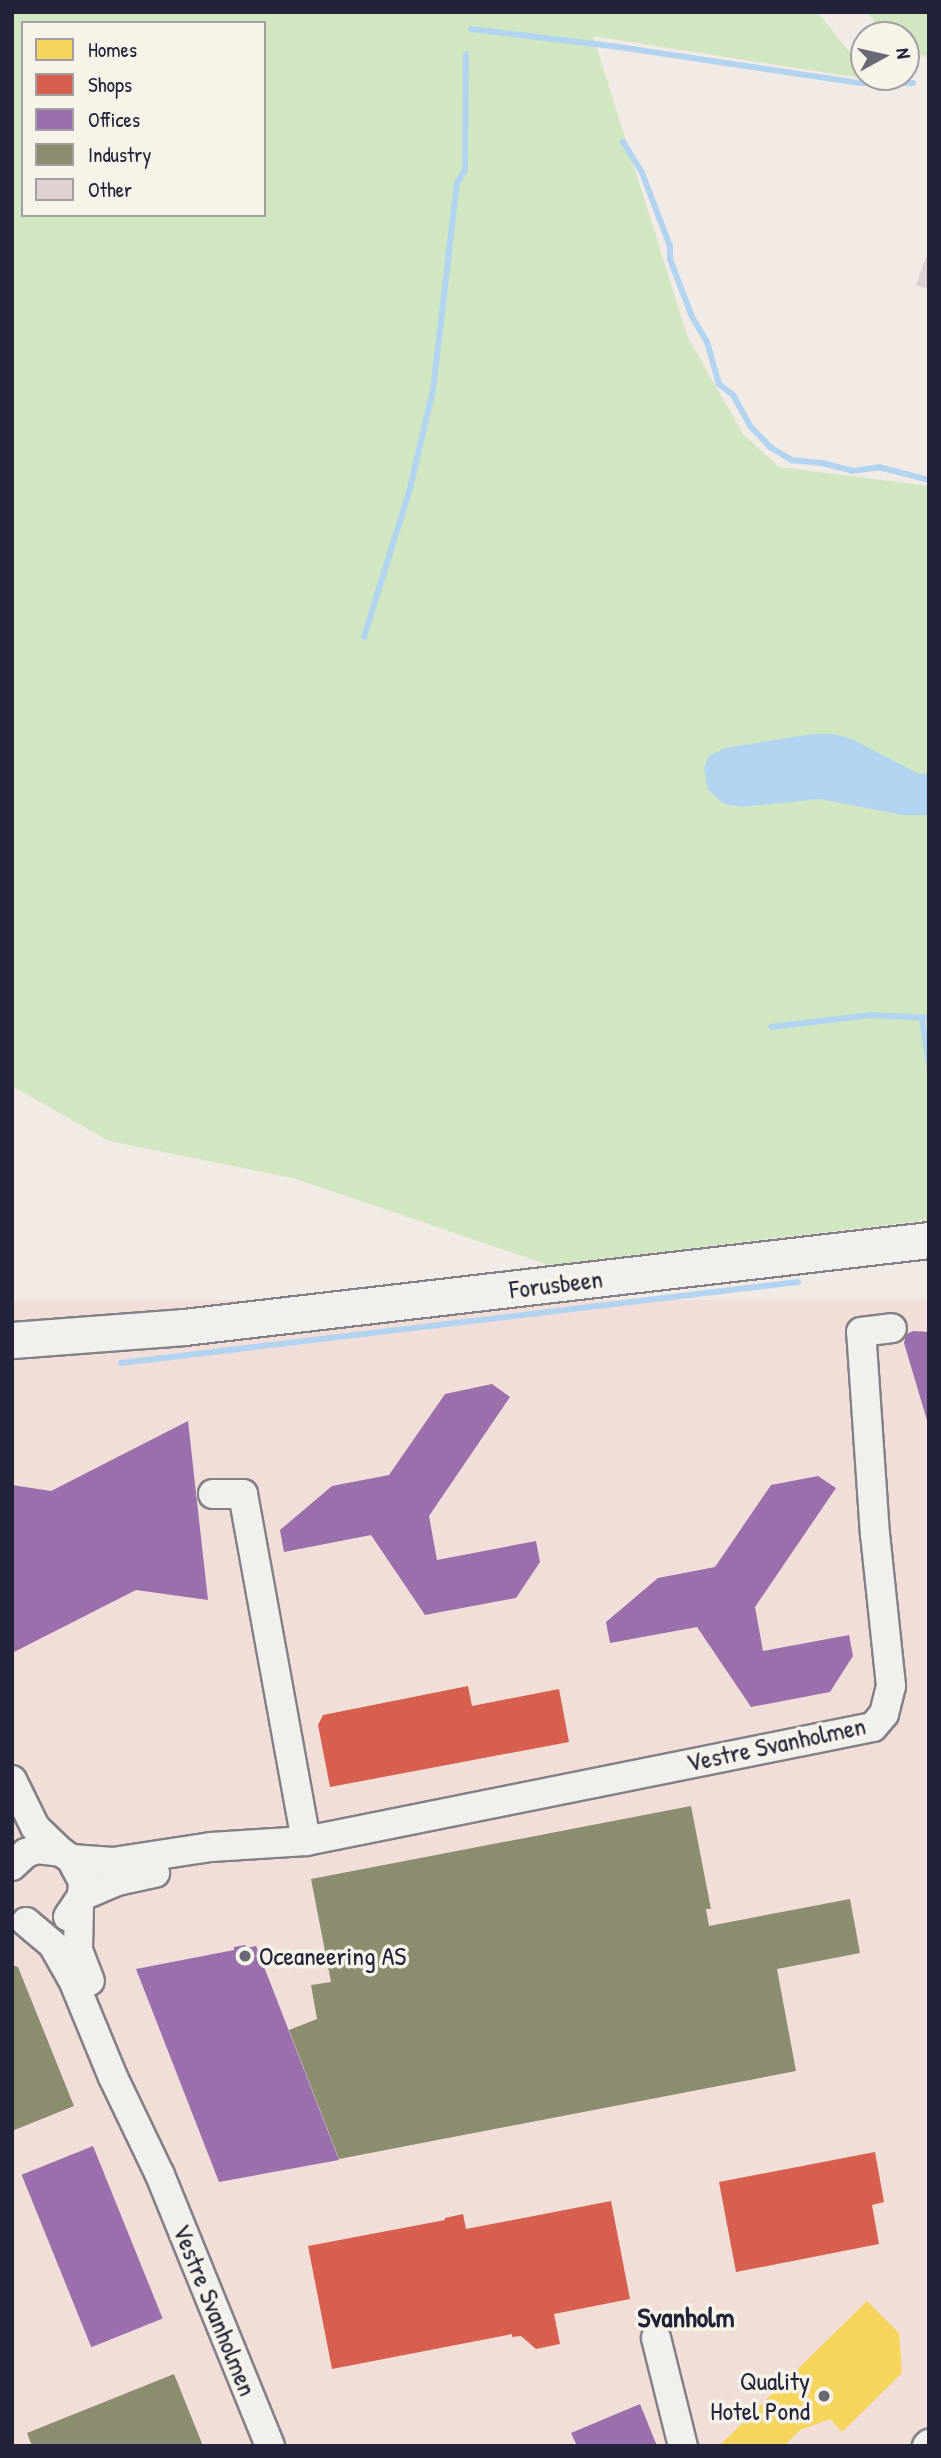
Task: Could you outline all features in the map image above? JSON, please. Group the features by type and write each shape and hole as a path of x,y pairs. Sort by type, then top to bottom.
{"main road":[{"name":"Forusbeen","path":"12,1340 184,1327 929,1240"},
{"name":"Forusbeen","path":"12,1355 184,1327"}],"street":[{"name":"Vestre Svanholmen","path":"12,1866 26,1853 37,1849 113,1862 211,1847 256,1847 306,1841 873,1727 879,1722 890,1700 891,1686 875,1535 861,1332 892,1328"},
{"path":"213,1493 243,1493 306,1841"},
{"path":"12,1780 35,1827 66,1855 83,1882 81,1900 62,1922 38,1926 17,1914"},
{"name":"Vestre Svanholmen","path":"160,2175 128,2070 78,1950 81,1900 117,1881 215,1861 256,1847"},
{"name":"Vestre Svanholmen","path":"17,1914 48,1940 61,1957 160,2175 270,2446"},
{"path":"656,2338 683,2446"}],"shaded area":[{"path":"12,1300 929,1300 929,2446 12,2446"}],"green space":[{"path":"12,12 817,12 850,53 850,76 593,36 688,338 743,434 779,467 929,486 929,773 919,774 834,734 708,790 724,804 742,807 820,799 902,815 929,815 929,1220 549,1265 293,1178 109,1141 12,1086"},
{"path":"866,12 929,12 929,58 920,54 920,21 874,21"}],"water":[{"path":"812,734 834,734 852,739 919,774 929,773 929,815 902,815 820,799 742,807 724,804 708,790 704,768 709,756 725,748"}],"building: Homes":[{"name":"Quality Hotel Pond","path":"867,2301 899,2333 902,2373 842,2432 830,2419 800,2430 784,2446 719,2446"}],"building: Shops":[{"path":"468,1686 472,1706 559,1689 569,1742 330,1787 318,1725 323,1715"},
{"path":"875,2152 884,2202 872,2205 879,2244 736,2272 719,2182"},
{"path":"611,2201 630,2299 554,2314 560,2344 536,2349 521,2336 512,2337 512,2334 332,2369 308,2246 445,2220 463,2214 466,2229"}],"building: Offices":[{"path":"913,1331 929,1332 929,1427 904,1343 906,1334"},
{"path":"492,1384 510,1397 429,1516 437,1560 536,1541 540,1562 516,1598 425,1615 371,1535 284,1552 280,1530 332,1486 389,1475 445,1394"},
{"path":"188,1421 208,1600 136,1590 12,1653 12,1485 51,1491"},
{"path":"818,1476 836,1488 755,1607 763,1651 849,1635 853,1656 830,1692 751,1707 697,1627 610,1643 606,1622 658,1578 715,1567 771,1485"},
{"path":"245,1945 247,1948 256,1946 339,2160 219,2182 136,1969 234,1950 234,1947"},
{"path":"93,2146 163,2318 91,2347 22,2175"},
{"path":"640,2404 657,2446 577,2446 571,2433"}],"building: Industry":[{"path":"691,1806 711,1909 706,1909 709,1926 850,1899 860,1953 777,1969 796,2071 339,2159 289,2030 317,2019 311,1985 331,1982 311,1879"},
{"path":"12,1965 18,1967 74,2106 12,2131"},
{"path":"174,2374 203,2446 32,2446 27,2433"}],"building: Other":[{"path":"926,257 929,258 929,289 916,285"}],"waterway":[{"path":"471,29 612,46 850,82"},
{"path":"364,637 410,488 433,390 457,183 465,170 466,54"},
{"path":"623,142 642,173 670,246 670,259 692,317 707,342 719,384 733,395 750,426 770,447 792,460 823,463 852,471 879,467 929,480"},
{"path":"771,1027 870,1015 929,1018"},
{"path":"922,1019 929,1064"},
{"path":"121,1363 798,1282"}],"place":[{"name":"Oceaneering AS","path":"245,1956"},
{"name":"Quality Hotel Pond","path":"824,2396"}],"district":[{"name":"Svanholm","path":"686,2317"}]}
